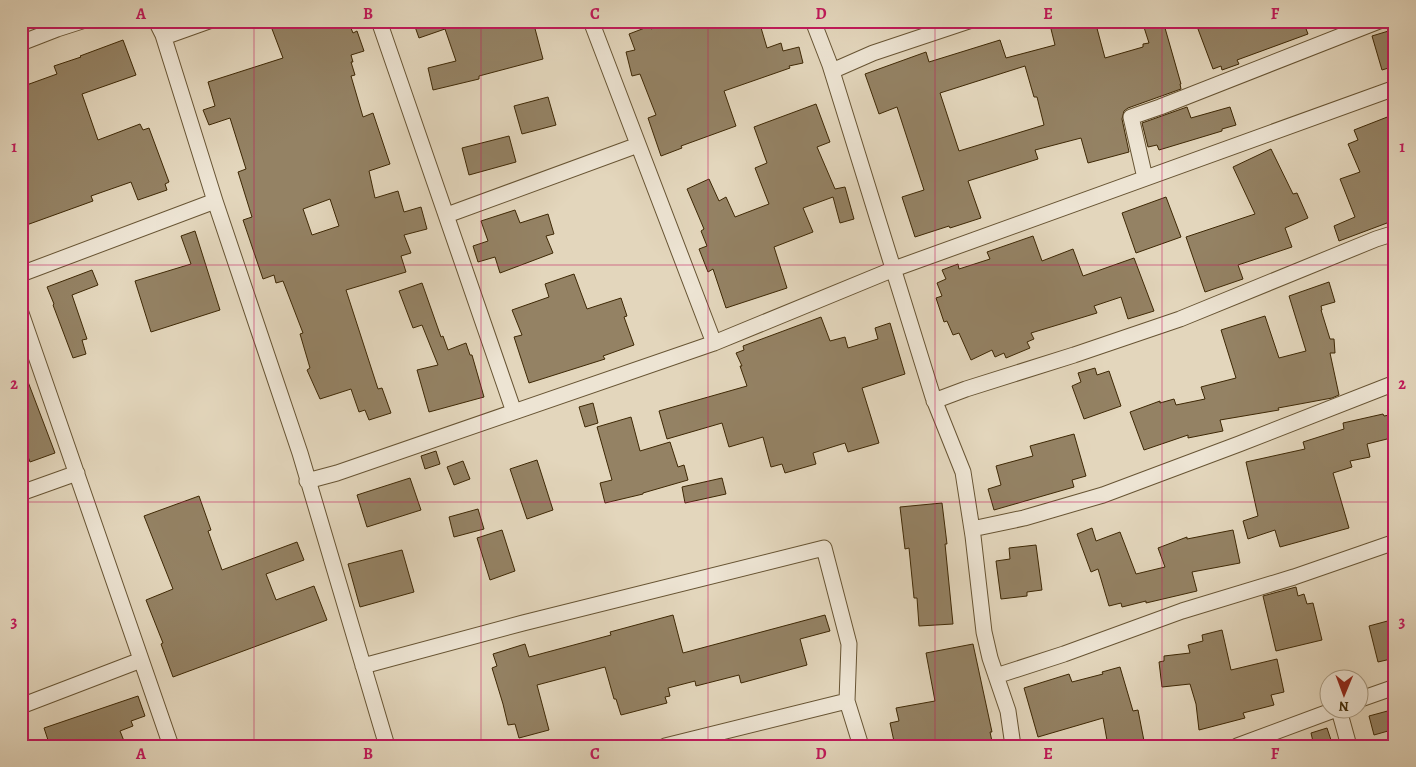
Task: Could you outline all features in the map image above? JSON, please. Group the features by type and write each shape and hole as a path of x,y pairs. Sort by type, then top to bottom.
{"street":[{"path":"21,43 82,21"},
{"path":"156,21 163,36 293,434 387,746"},
{"path":"163,36 209,21"},
{"path":"379,21 514,412"},
{"path":"591,21 714,343"},
{"path":"813,21 832,71 934,401 963,472 972,529 984,632 990,658 1008,711 1013,746"},
{"path":"832,71 873,53 969,21"},
{"path":"1146,178 1131,117 1379,21"},
{"path":"307,481 337,473 714,343 894,269 1395,88"},
{"path":"447,215 638,145"},
{"path":"21,274 216,201"},
{"path":"934,401 1180,319 1395,234"},
{"path":"21,313 171,746"},
{"path":"972,529 1024,518 1103,494 1239,444 1395,383"},
{"path":"21,493 77,473"},
{"path":"996,676 1064,654 1182,611 1294,577 1395,542"},
{"path":"363,666 523,623 824,548 849,644 847,701 861,746"},
{"path":"21,706 142,660"},
{"path":"1368,696 1395,687"},
{"path":"664,746 847,701"},
{"path":"1237,746 1318,716"},
{"path":"1342,720 1349,746"}],"building":[{"path":"269,21 348,21 353,33 357,31 364,51 351,55 355,75 351,76 363,117 373,113 390,164 369,171 375,198 398,191 404,212 421,207 427,229 404,235 411,253 401,256 406,272 346,290 378,389 382,388 391,413 369,420 365,410 359,412 351,389 320,399 307,370 310,368 300,334 303,333 283,281 276,283 274,275 263,279 243,220 252,217 238,172 246,169 230,118 209,125 203,110 215,106 208,82 283,58","holes":["330,199 339,226 312,235 303,209"]},
{"path":"413,21 533,21 543,59 479,76 479,79 433,90 428,68 456,61 445,29 419,38"},
{"path":"674,21 759,21 767,48 781,43 783,51 799,47 803,63 789,66 790,68 724,91 736,126 681,146 682,148 661,156 648,118 656,115 640,74 632,76 626,52 635,50 629,34 650,26 651,29"},
{"path":"1049,21 1095,21 1105,58 1143,47 1143,44 1149,43 1142,21 1163,21 1181,89 1124,111 1122,119 1129,152 1088,163 1081,138 1035,150 1038,159 968,181 981,218 915,237 902,197 924,190 897,107 879,114 865,74 926,52 929,62 1000,40 1006,58 1055,45","holes":["1025,66 1034,97 1037,97 1044,125 959,151 940,93"]},
{"path":"1195,21 1303,21 1308,34 1237,60 1239,64 1222,70 1221,66 1213,69"},
{"path":"1395,29 1395,66 1382,70 1372,36"},
{"path":"123,40 136,75 82,94 98,140 140,124 143,130 149,128 169,182 165,184 167,190 138,200 131,182 91,196 93,201 21,227 21,87 57,74 54,66"},
{"path":"548,97 556,125 522,134 514,106"},
{"path":"816,104 830,142 817,147 835,189 845,187 854,219 840,223 833,197 803,208 813,232 774,247 787,288 726,308 713,269 708,272 699,249 707,246 701,231 704,229 687,189 709,179 719,201 726,197 735,217 769,204 755,168 767,163 754,127"},
{"path":"1187,107 1191,118 1230,107 1236,125 1159,150 1157,145 1148,147 1142,123"},
{"path":"1395,114 1395,220 1339,241 1334,226 1355,217 1340,179 1360,172 1348,144 1358,140 1354,130"},
{"path":"509,136 516,162 469,175 462,148"},
{"path":"1271,149 1293,194 1297,193 1308,218 1285,228 1292,247 1238,265 1243,279 1205,292 1186,237 1255,214 1233,167"},
{"path":"1166,197 1181,237 1136,253 1122,213"},
{"path":"515,210 520,223 548,214 554,234 546,236 553,253 500,273 495,257 478,262 473,246 488,241 481,221"},
{"path":"195,231 220,310 151,332 135,281 191,264 181,236"},
{"path":"1033,236 1042,261 1073,249 1083,276 1134,258 1154,311 1128,319 1121,297 1094,306 1097,313 1031,333 1034,339 1027,342 1030,348 1006,358 1004,353 995,357 992,350 971,360 959,333 953,335 947,321 944,322 936,298 942,296 937,283 946,279 942,270 958,264 959,269 990,259 987,252"},
{"path":"92,270 98,285 72,295 87,339 82,340 86,354 73,358 47,287"},
{"path":"574,274 587,309 621,298 627,316 624,317 634,345 603,356 605,359 529,383 514,337 522,335 512,310 549,297 545,284"},
{"path":"1329,282 1335,302 1321,306 1321,310 1330,339 1334,339 1335,353 1330,353 1339,395 1278,408 1279,410 1220,420 1223,431 1188,438 1188,435 1144,450 1130,412 1160,401 1160,403 1174,399 1176,405 1205,399 1201,387 1236,378 1221,330 1265,316 1279,358 1306,351 1289,296"},
{"path":"422,283 441,337 443,336 448,350 466,343 470,355 472,355 484,397 429,412 417,370 438,365 422,325 413,328 399,291"},
{"path":"821,317 830,341 845,337 848,348 878,339 875,328 890,323 905,374 862,388 879,443 848,452 845,443 813,453 816,464 785,473 782,464 771,467 763,437 729,447 722,423 667,439 659,411 747,386 740,366 742,366 736,353 744,350 743,346"},
{"path":"21,366 55,453 30,462 21,438"},
{"path":"1095,368 1097,375 1109,371 1121,406 1084,419 1072,386 1081,382 1078,373"},
{"path":"593,403 598,423 585,427 579,407"},
{"path":"1383,414 1384,416 1395,414 1395,437 1367,444 1370,457 1350,461 1352,467 1333,473 1349,528 1280,547 1275,530 1248,539 1243,521 1258,516 1246,462 1305,449 1303,442 1344,429 1343,423"},
{"path":"631,417 640,451 670,442 678,467 684,465 688,480 605,503 600,483 612,480 597,427"},
{"path":"1074,434 1086,476 1072,480 1074,487 994,510 988,489 1001,485 996,466 1033,456 1030,446"},
{"path":"436,451 440,464 425,469 421,456"},
{"path":"537,460 553,510 527,519 510,469"},
{"path":"463,461 470,479 454,485 447,467"},
{"path":"410,478 421,510 367,527 357,495"},
{"path":"722,478 726,494 685,503 682,487"},
{"path":"199,496 211,530 208,531 222,570 297,542 304,560 266,574 276,600 314,586 327,620 173,677 161,644 163,643 146,600 173,589 144,516"},
{"path":"942,503 953,624 919,626 917,598 914,598 909,548 905,549 900,507"},
{"path":"478,509 484,529 454,537 449,517"},
{"path":"1092,528 1096,541 1120,532 1136,574 1165,567 1158,548 1187,537 1187,539 1233,530 1240,563 1192,572 1197,591 1146,603 1146,601 1122,607 1121,603 1109,606 1098,569 1091,572 1077,534"},
{"path":"502,530 515,571 490,580 477,538"},
{"path":"1036,545 1042,590 1027,592 1027,596 1001,599 996,561 1010,559 1009,548"},
{"path":"402,550 414,592 360,607 348,564"},
{"path":"1296,587 1298,596 1304,594 1307,604 1313,603 1322,640 1276,651 1263,596"},
{"path":"673,615 683,653 825,615 830,631 800,639 807,665 741,683 739,675 696,686 695,681 668,688 670,696 665,697 667,703 621,715 616,699 614,699 605,667 537,685 549,730 519,738 515,724 508,725 492,668 497,666 493,654 525,644 529,657 611,635 610,632"},
{"path":"1395,619 1395,658 1378,662 1369,626"},
{"path":"1222,630 1231,670 1277,659 1284,692 1271,695 1274,705 1243,713 1245,718 1199,730 1196,704 1190,684 1162,687 1159,662 1164,661 1164,656 1190,653 1188,645 1203,641 1202,635"},
{"path":"973,644 992,732 990,732 993,746 895,746 890,723 899,721 896,708 935,701 926,653"},
{"path":"1120,667 1133,711 1138,710 1145,746 1108,746 1103,718 1038,737 1024,688 1069,674 1072,682 1103,674 1102,672"},
{"path":"138,696 145,716 131,721 133,726 120,731 126,746 50,746 44,728"},
{"path":"1395,709 1395,729 1374,735 1369,716"},
{"path":"1327,728 1333,746 1314,746 1311,733"}]}
